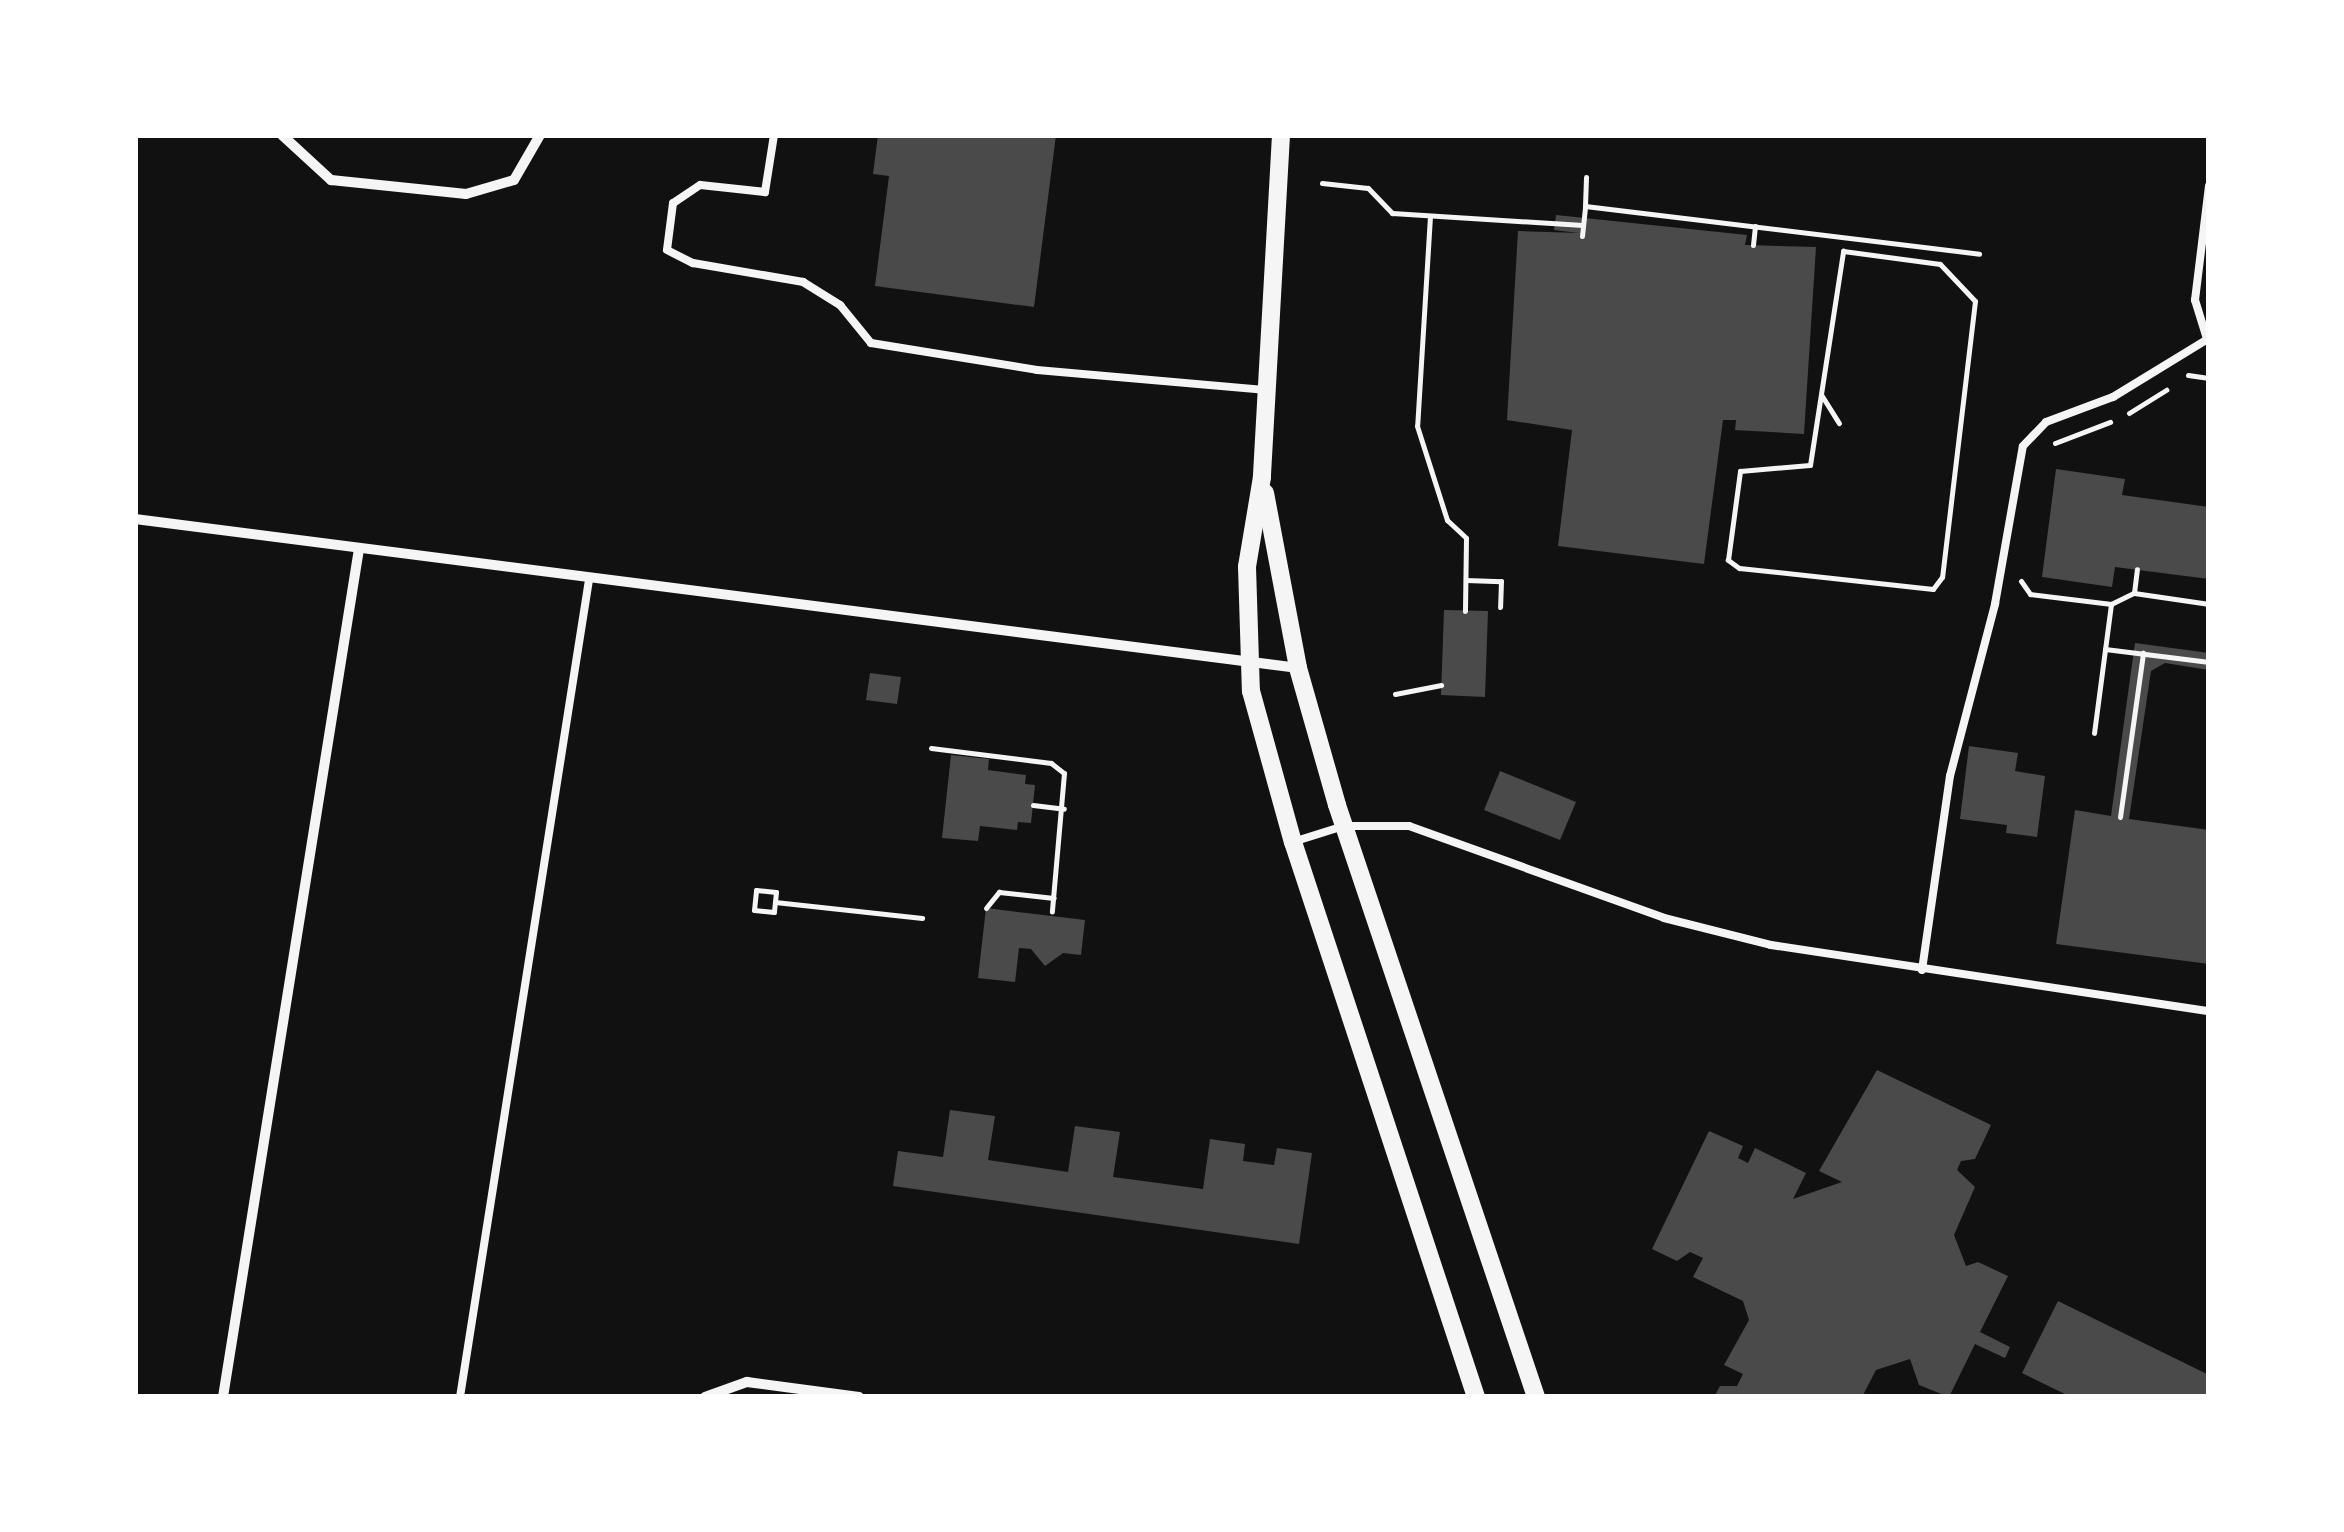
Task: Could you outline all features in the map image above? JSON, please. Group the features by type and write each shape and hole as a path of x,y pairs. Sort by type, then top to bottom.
{"street":[{"path":"282,135 331,180 466,194 514,180 540,135"},
{"path":"1280,135 1262,478 1247,567 1246,661 1293,842 1476,1397"},
{"path":"1262,478 1298,668 1344,826 1536,1397"},
{"path":"135,519 1298,668"},
{"path":"223,1397 358,549"},
{"path":"704,1397 747,1382 859,1397"}],"lane":[{"path":"774,135 765,192 700,186 672,204 666,250 693,263 803,282 840,305 871,343 1037,370 1268,390"},
{"path":"1922,970 1950,776 1995,604 2023,446 2046,422 2113,396 2208,341 2195,300 2209,186"},
{"path":"460,1397 589,580"},
{"path":"1293,842 1344,826 1430,830 1664,918 1772,945 2209,1011"}],"path":[{"path":"1582,236 1586,177"},
{"path":"1322,183 1361,185 1392,213 1583,226"},
{"path":"1584,206 1979,254"},
{"path":"1430,216 1417,426 1448,520 1466,538 1465,611"},
{"path":"1752,246 1756,226"},
{"path":"1844,251 1940,264 1975,301 1939,586 1924,591 1730,566 1740,471 1810,465 1846,237"},
{"path":"2047,448 2135,410 2187,376 2209,378"},
{"path":"1821,394 1840,423"},
{"path":"1804,429 1816,430"},
{"path":"2024,565 2021,584 2030,594 2111,604 2134,593 2209,604"},
{"path":"2134,593 2137,569"},
{"path":"1466,580 1501,582 1500,606"},
{"path":"2094,732 2111,604"},
{"path":"2105,648 2209,662"},
{"path":"2120,817 2143,653"},
{"path":"1395,694 1441,685"},
{"path":"930,748 1051,763 1064,773 1064,809 1052,911"},
{"path":"1033,805 1064,809"},
{"path":"756,890 776,892 775,902 774,912 754,910 756,890"},
{"path":"986,908 998,892 1054,898"},
{"path":"775,902 922,918"}],"building":[{"path":"878,135 1056,135 1034,307 875,286 889,176 873,174"},
{"path":"1556,215 1747,235 1745,245 1816,247 1804,434 1735,430 1736,420 1723,420 1704,564 1558,546 1572,430 1507,420 1518,231 1579,233 1554,230"},
{"path":"2056,469 2125,479 2122,495 2209,507 2209,579 2115,567 2112,587 2042,577"},
{"path":"1444,610 1488,611 1485,697 1441,695"},
{"path":"2135,643 2209,653 2209,670 2165,663 2151,671 2129,819 2209,830 2209,964 2056,944 2075,810 2111,816"},
{"path":"870,673 901,677 897,704 866,700"},
{"path":"1969,746 2018,753 2015,771 2045,776 2037,837 2006,833 2007,825 1960,819"},
{"path":"951,755 989,759 988,770 1026,775 1025,784 1035,785 1031,823 1018,822 1017,830 980,826 978,841 942,838"},
{"path":"1500,771 1576,802 1560,840 1484,810"},
{"path":"986,908 1085,920 1081,955 1063,953 1045,966 1031,949 1019,948 1015,982 978,978"},
{"path":"1877,1070 1991,1125 1975,1159 1961,1161 1957,1170 1975,1187 1954,1235 1966,1266 1978,1262 2008,1276 1980,1332 2010,1347 2005,1358 1975,1344 1949,1397 1919,1385 1910,1359 1876,1370 1862,1397 1714,1397 1720,1386 1737,1386 1743,1374 1724,1365 1749,1320 1743,1301 1693,1277 1703,1258 1690,1252 1677,1261 1652,1249 1709,1131 1743,1146 1738,1158 1748,1163 1755,1148 1806,1173 1793,1199 1842,1182 1819,1171"},
{"path":"950,1110 995,1116 988,1160 1068,1172 1075,1126 1120,1132 1113,1177 1203,1189 1210,1139 1245,1144 1243,1161 1274,1165 1277,1148 1312,1153 1299,1244 893,1186 898,1151 943,1157"},
{"path":"2058,1301 2209,1375 2209,1397 2071,1397 2022,1373"}]}
